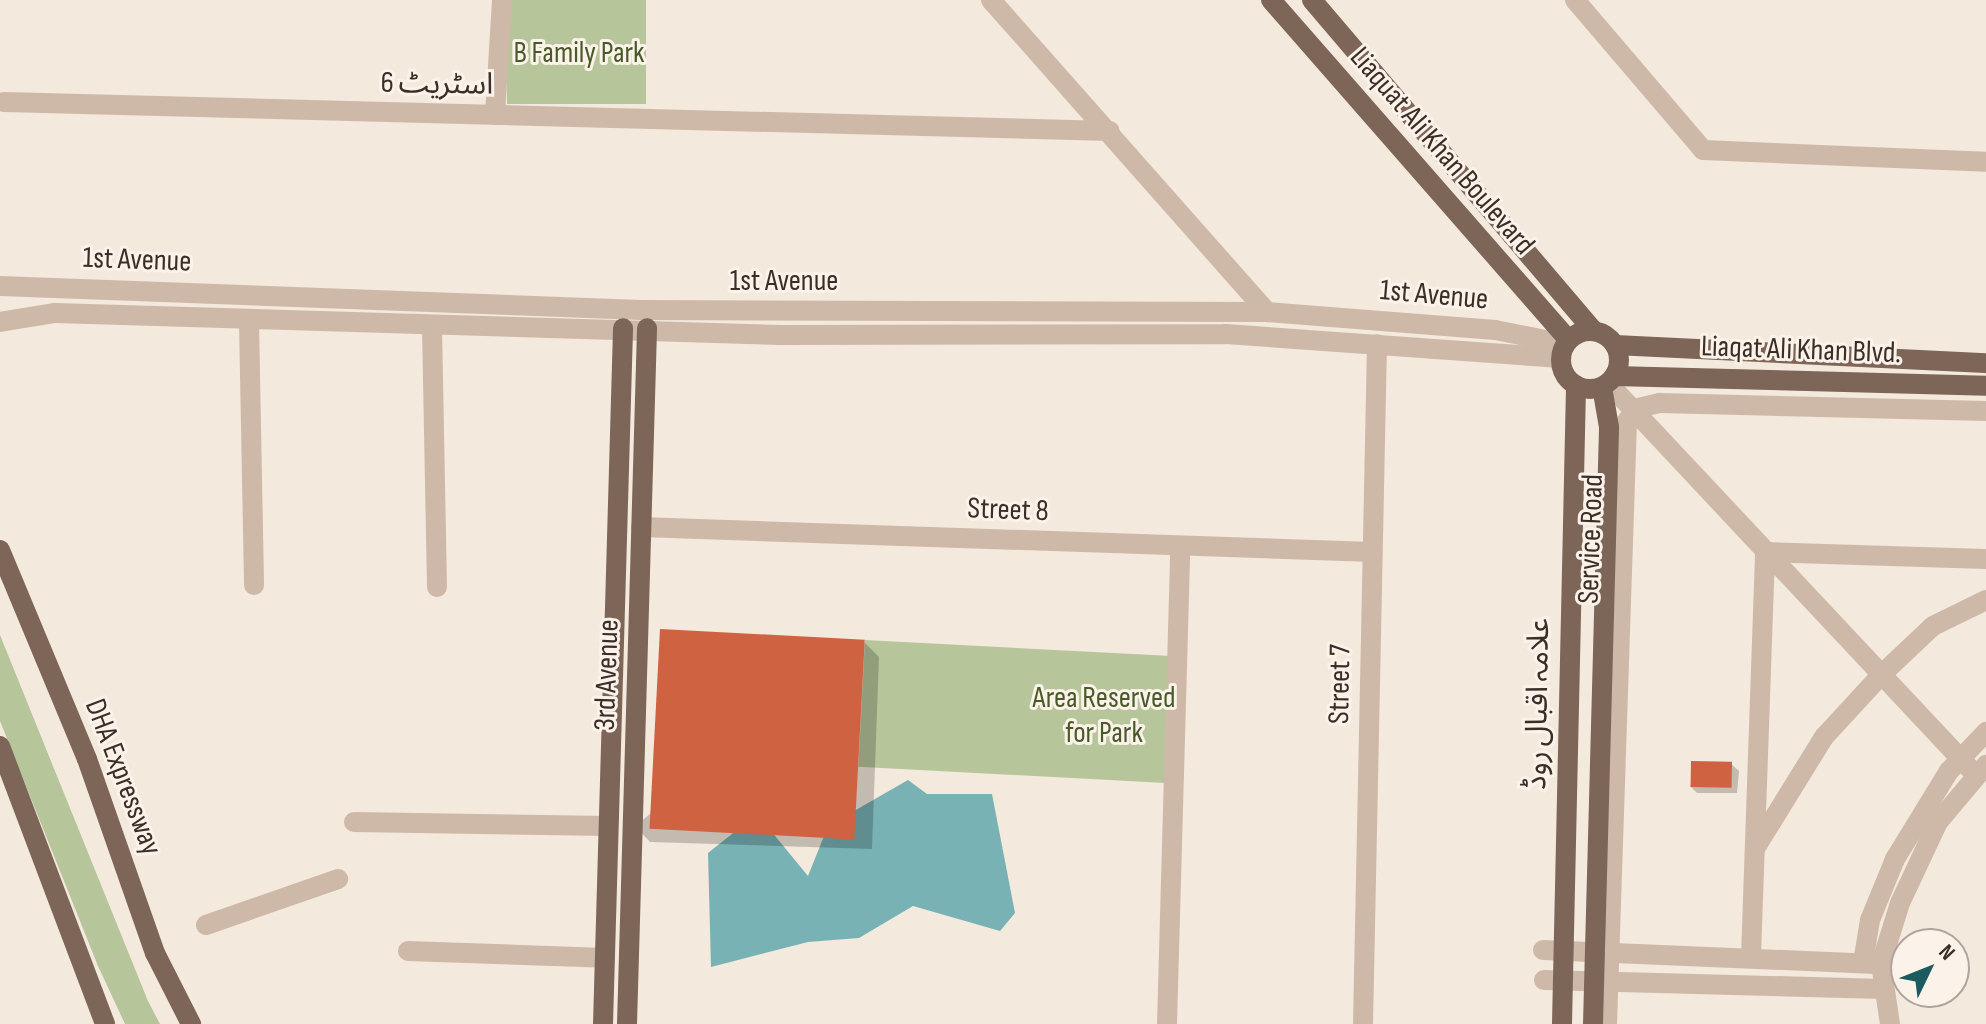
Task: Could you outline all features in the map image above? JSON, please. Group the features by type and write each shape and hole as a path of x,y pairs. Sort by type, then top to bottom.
{"main road":[{"name":"Liaquat Ali Khan Boulevard","path":"1271,0 1566,347 1576,385"},
{"name":"Liaquat Ali Khan Boulevard","path":"1312,0 1594,331 1615,345"},
{"name":"3rd Avenue","path":"603,1024 623,328"},
{"name":"3rd Avenue","path":"627,1024 647,328"},
{"path":"1566,347 1594,331"},
{"path":"1593,1024 1601,952 1608,382 1615,345"},
{"name":"Liaqat Ali Khan Blvd.","path":"1615,345 1986,363"},
{"name":"Liaqat Ali Khan Blvd.","path":"1576,385 1608,382 1986,386"},
{"name":"علامہ اقبال روڈ","path":"1562,1024 1553,979 1552,951 1576,385"},
{"name":"DHA Expressway","path":"0,550 87,759 155,953 191,1024"},
{"path":"0,746 105,1024"}],"street":[{"path":"495,115 502,0"},
{"path":"991,0 1267,312"},
{"path":"1575,0 1703,150 1986,162"},
{"name":"اسٹریٹ 6","path":"4,102 1110,131"},
{"name":"1st Avenue","path":"0,286 641,310 1267,312 1495,330 1566,347"},
{"path":"0,322 55,313 432,327 1226,334 1377,344 1566,347"},
{"path":"249,322 254,585"},
{"path":"432,327 437,587"},
{"name":"Street 7","path":"1363,1024 1377,344"},
{"path":"1608,382 1632,414 1959,757 1980,769 1916,862 1872,964"},
{"path":"1632,414 1660,403 1986,411"},
{"name":"Service Road","path":"1601,952 1624,436 1632,414"},
{"name":"Street 8","path":"641,527 1373,552"},
{"path":"1167,1024 1180,547"},
{"path":"1765,552 1986,559"},
{"path":"1751,956 1765,552"},
{"path":"1756,847 1824,737 1881,675 1933,626 1986,600"},
{"path":"1890,1024 1884,989 1872,964 1870,920 1895,859 1959,757 1986,732"},
{"path":"354,822 608,826"},
{"path":"206,925 338,879"},
{"path":"408,951 605,958"},
{"path":"1552,951 1751,956 1872,964"},
{"path":"1553,979 1600,978 1884,989"},
{"path":"1600,978 1607,1024"}],"green space":[{"name":"B Family Park","path":"507,0 646,0 646,104 507,104"},
{"path":"0,635 160,1024 125,1024 98,966 0,721"},
{"name":"Area Reserved for Park","path":"865,640 1177,656 1170,783 858,767"}],"water":[{"path":"908,780 927,794 992,794 1015,913 1000,931 913,906 859,938 808,942 711,967 708,853 757,814 808,876 828,826"}],"building":[{"path":"660,629 865,640 854,839 650,829"},
{"path":"1691,761 1732,762 1732,788 1691,787"}]}
